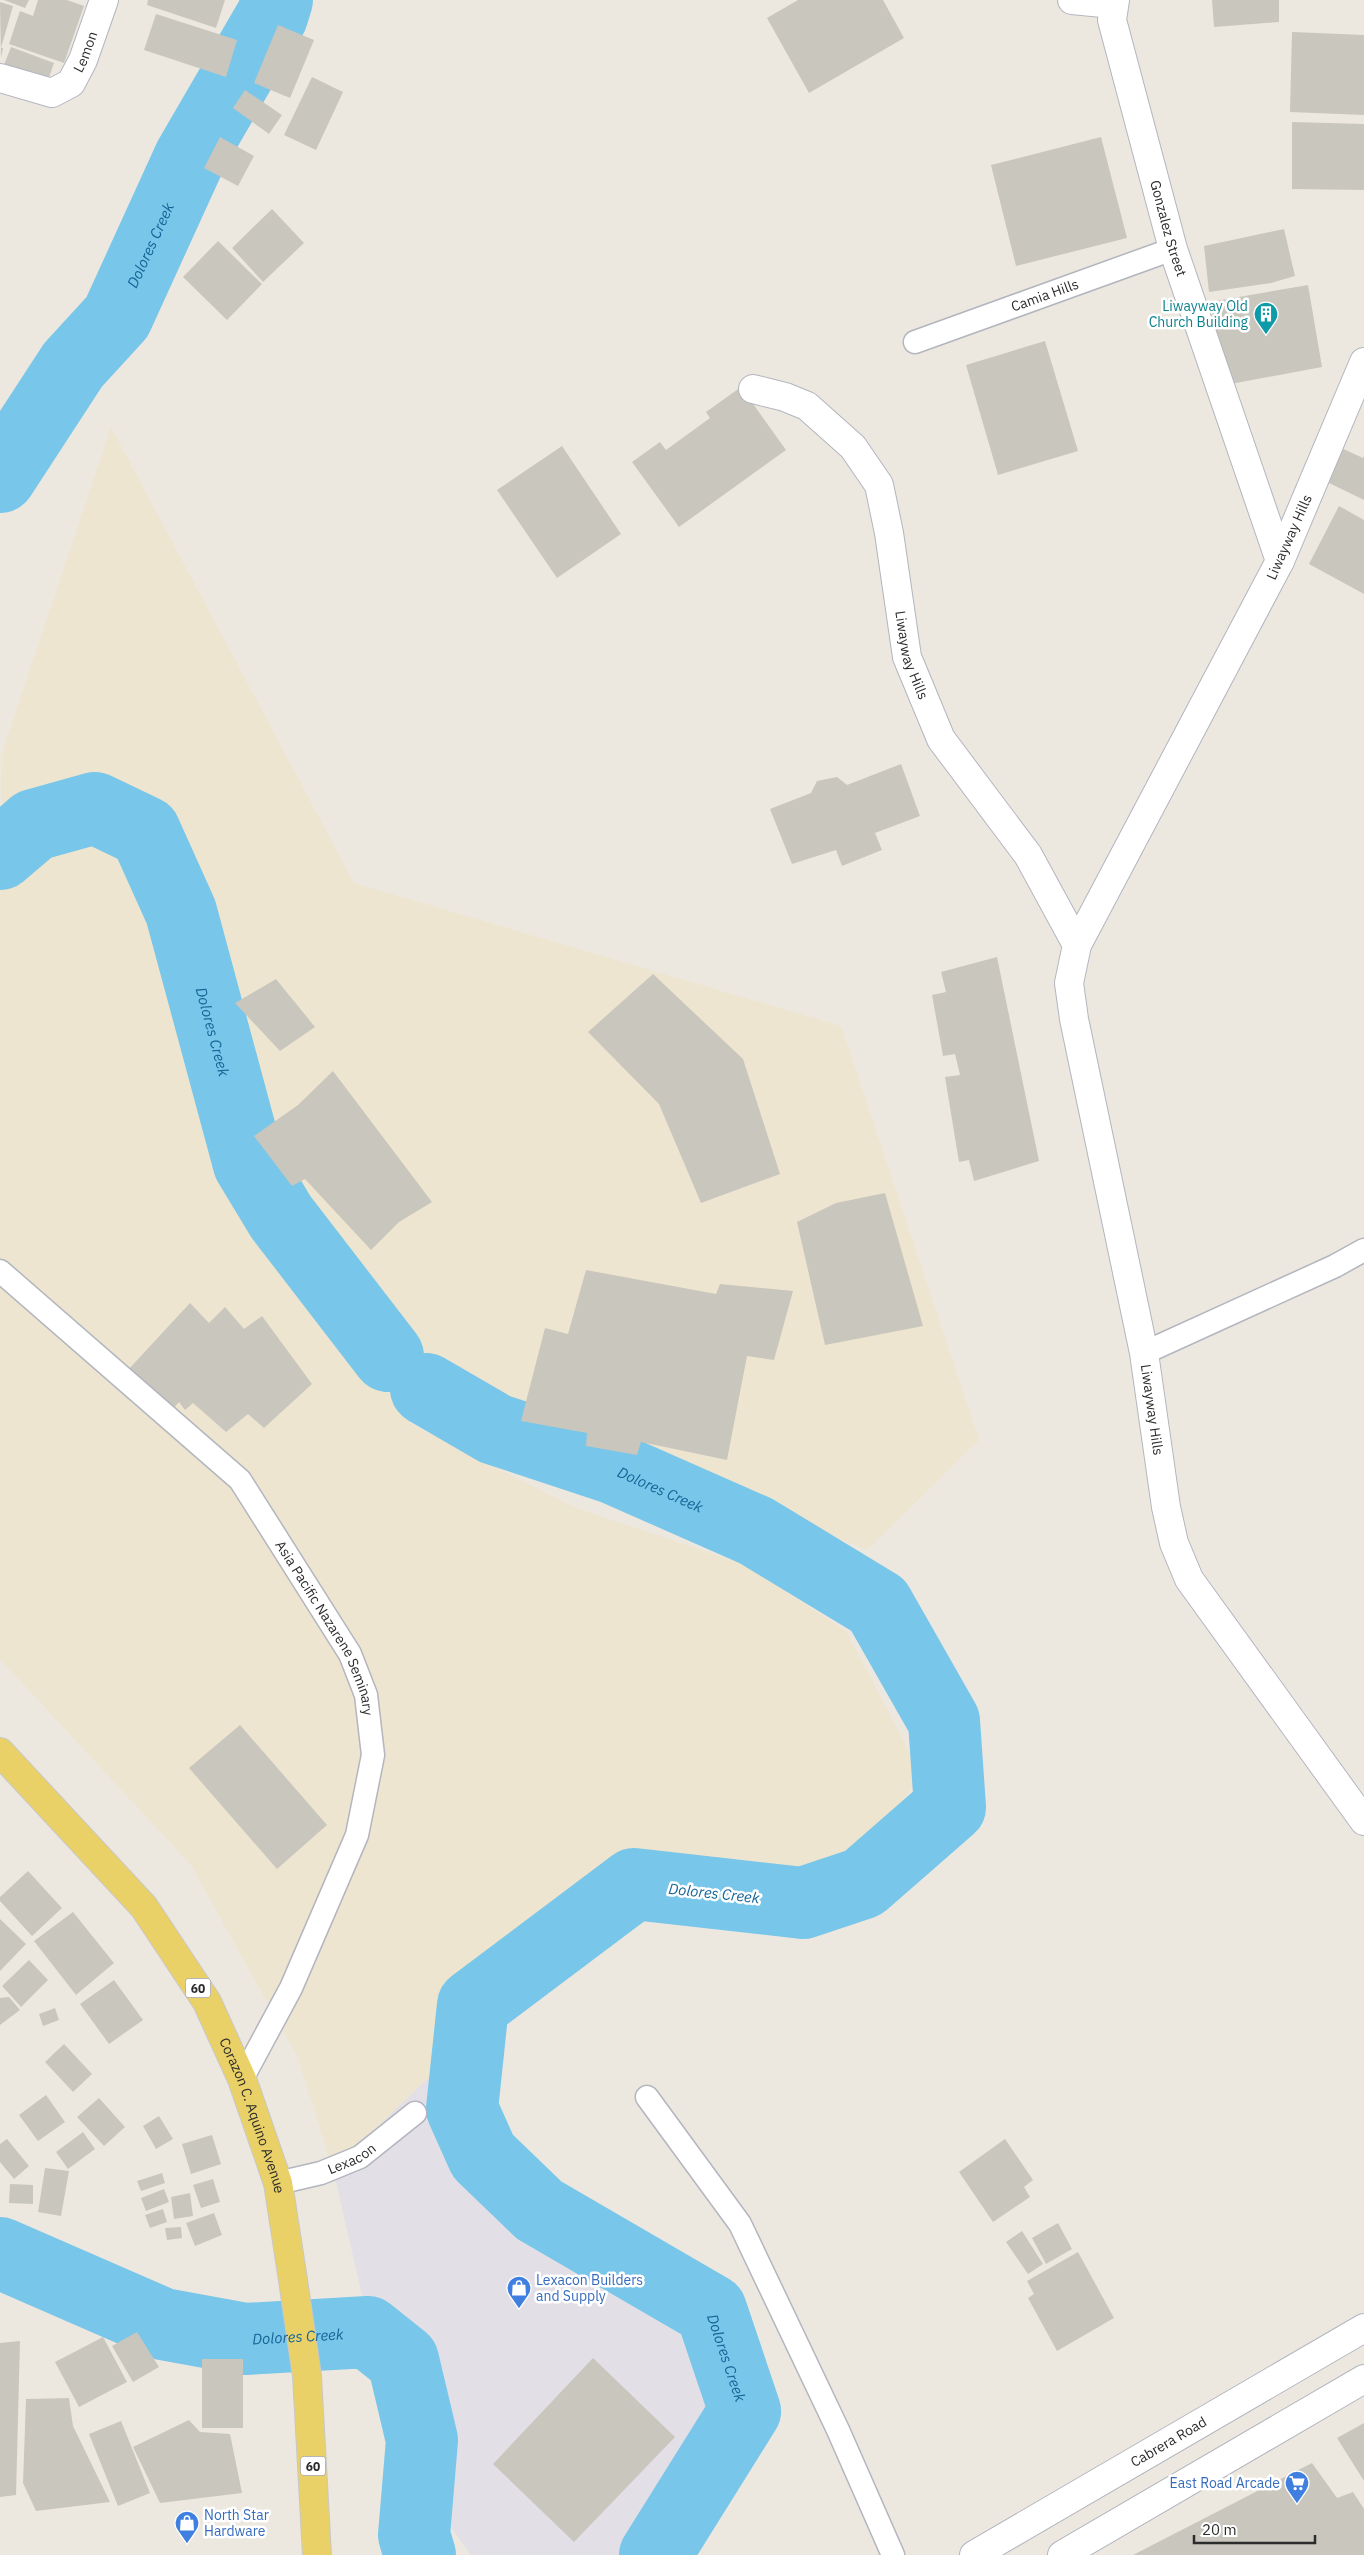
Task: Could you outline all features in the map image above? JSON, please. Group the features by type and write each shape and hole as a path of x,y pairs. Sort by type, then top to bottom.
{"main road":[{"name":"Corazon C. Aquino Avenue","path":"0,1752 144,1907 207,2002 242,2079 278,2184 307,2376 317,2555"}],"street":[{"name":"Lemon","path":"0,78 52,93 71,83 83,60 104,0"},
{"path":"1072,0 1114,2"},
{"name":"Gonzalez Street","path":"1114,2 1112,20 1174,248 1280,561"},
{"name":"Liwayway Hills","path":"1364,362 1280,561 1077,946 1069,983 1074,1019 1144,1353 1166,1507 1174,1543 1189,1579 1364,1821"},
{"name":"Liwayway Hills","path":"752,389 785,397 807,406 853,447 879,485 889,533 907,657 941,739 1028,855 1077,946"},
{"name":"Cabrera Road","path":"974,2555 1364,2328"},
{"path":"1062,2555 1364,2379"}],"lane":[{"name":"Camia Hills","path":"915,342 1174,248"},
{"path":"1144,1353 1335,1266 1364,1250"},
{"name":"Asia Pacific Nazarene Seminary","path":"0,1271 240,1480 350,1654 366,1695 374,1755 357,1835 291,1988 242,2079"},
{"path":"647,2097 740,2224 838,2430 893,2555"},
{"name":"Lexacon","path":"278,2184 322,2173 360,2157 415,2113"}],"shaded area":[{"path":"111,427 354,883 841,1026 979,1440 867,1550 763,1507 499,1419 444,1375 409,1423 574,1507 745,1565 846,1631 921,1774 865,1856 811,1874 619,1857 448,2000 430,2076 333,2169 297,2056 191,1865 0,1659 0,857 2,753"},
{"name":"Lexacon Builders and Supply","path":"430,2076 448,2136 496,2202 629,2299 689,2319 713,2344 719,2401 645,2527 624,2555 471,2555 434,2505 439,2376 405,2324 363,2300 333,2169"}],"building":[{"path":"4,0 29,0 25,8"},
{"path":"38,0 67,0 84,6 64,63 9,44 20,11 33,16"},
{"path":"148,0 225,0 216,28 147,5"},
{"path":"798,0 883,0 904,38 809,93 767,18"},
{"path":"1212,0 1279,0 1279,22 1214,27"},
{"path":"0,2 13,6 1,48 3,48 1,58"},
{"path":"156,14 237,40 226,77 144,50"},
{"path":"278,25 314,40 290,98 254,83"},
{"path":"1292,32 1364,35 1364,115 1290,112"},
{"path":"11,47 54,63 46,86 2,70"},
{"path":"312,77 343,92 316,150 284,135"},
{"path":"245,90 282,115 269,134 233,108"},
{"path":"1292,122 1364,124 1364,190 1292,189"},
{"path":"220,137 254,156 238,186 204,168"},
{"path":"1101,137 1127,238 1016,266 991,165"},
{"path":"272,209 304,243 263,282 232,248"},
{"path":"1284,229 1295,276 1271,283 1209,292 1204,246"},
{"path":"218,241 262,284 227,320 183,277"},
{"name":"Liwayway Old Church Building","path":"1308,285 1322,367 1225,385 1210,302"},
{"path":"1045,341 1078,451 998,475 966,365"},
{"path":"741,387 786,450 679,527 632,462 660,442 666,450 710,418 706,412"},
{"path":"562,446 621,534 557,578 497,490"},
{"path":"1339,447 1363,458 1364,455 1364,500 1323,480"},
{"path":"1339,506 1364,520 1364,594 1309,564"},
{"path":"901,764 920,816 875,833 882,850 842,866 836,850 792,864 770,809 811,793 817,781 837,777 847,785"},
{"path":"997,957 1039,1161 974,1181 969,1160 959,1162 945,1077 960,1075 955,1054 943,1056 932,995 946,992 941,972"},
{"path":"653,974 743,1059 780,1174 701,1203 659,1104 588,1032"},
{"path":"276,979 315,1027 280,1051 235,1003"},
{"path":"333,1071 432,1202 399,1222 371,1250 305,1179 292,1186 254,1136 298,1105"},
{"path":"885,1193 923,1326 825,1345 797,1222 836,1203"},
{"path":"586,1270 716,1294 720,1284 793,1291 774,1360 747,1356 727,1460 641,1442 637,1455 586,1446 587,1433 521,1421 545,1328 568,1334"},
{"path":"190,1303 209,1323 225,1307 244,1329 262,1316 312,1384 264,1428 248,1414 226,1432 193,1403 185,1410 179,1402 171,1411 127,1371"},
{"path":"240,1725 327,1825 277,1869 189,1768"},
{"path":"28,1871 62,1908 32,1936 0,1901 0,1897"},
{"path":"73,1912 114,1963 76,1995 34,1941"},
{"path":"0,1919 26,1944 0,1971"},
{"path":"29,1960 48,1980 21,2007 2,1986"},
{"path":"114,1980 143,2020 109,2044 80,2004"},
{"path":"9,1997 20,2010 0,2025 0,1998"},
{"path":"55,2008 59,2020 43,2026 39,2014"},
{"path":"64,2044 92,2074 73,2092 45,2062"},
{"path":"46,2095 65,2122 38,2141 19,2115"},
{"path":"99,2098 125,2127 104,2146 77,2117"},
{"path":"159,2116 173,2139 156,2149 143,2126"},
{"path":"83,2132 95,2149 68,2169 56,2152"},
{"path":"212,2135 221,2164 191,2174 182,2144"},
{"path":"7,2139 29,2166 14,2179 0,2162 0,2144"},
{"path":"1005,2139 1033,2180 1024,2187 1030,2197 993,2222 959,2172"},
{"path":"45,2168 69,2171 61,2216 38,2212"},
{"path":"162,2173 165,2183 141,2191 137,2181"},
{"path":"213,2179 220,2202 201,2208 193,2185"},
{"path":"10,2184 33,2185 33,2204 9,2203"},
{"path":"164,2189 169,2202 146,2211 141,2198"},
{"path":"190,2193 193,2216 174,2219 171,2197"},
{"path":"163,2209 167,2222 150,2228 145,2215"},
{"path":"214,2213 222,2235 195,2246 186,2223"},
{"path":"1058,2223 1072,2249 1046,2264 1032,2238"},
{"path":"181,2227 182,2238 167,2240 165,2228"},
{"path":"1022,2231 1043,2264 1028,2274 1006,2242"},
{"path":"1078,2252 1114,2318 1057,2351 1028,2298 1034,2294 1027,2281"},
{"path":"137,2332 159,2367 133,2382 112,2346"},
{"path":"103,2337 127,2382 79,2407 55,2362"},
{"path":"20,2341 16,2495 0,2497 0,2343"},
{"path":"593,2358 675,2437 574,2542 493,2464"},
{"path":"202,2359 243,2359 243,2428 202,2428"},
{"path":"69,2398 73,2426 110,2502 36,2511 23,2483 26,2399"},
{"path":"189,2420 200,2432 230,2434 242,2493 160,2503 133,2447"},
{"path":"121,2421 150,2493 118,2506 89,2434"},
{"path":"1364,2423 1364,2481 1337,2438"},
{"name":"East Road Arcade","path":"1312,2463 1337,2498 1353,2492 1364,2509 1364,2555 1133,2555"}],"waterway":[{"name":"Dolores Creek","path":"0,477 73,365 117,317 190,157 272,16 277,0"},
{"name":"Dolores Creek","path":"0,854 34,825 95,808 145,832 181,912 249,1164 281,1217 388,1356"},
{"name":"Dolores Creek","path":"426,1389 495,1429 613,1468 756,1531 878,1605 944,1721 950,1807 863,1883 803,1903 634,1884 473,2005 462,2109 483,2156 539,2210 711,2310 745,2411 655,2555"},
{"name":"Dolores Creek","path":"0,2253 163,2324 245,2339 368,2332 403,2360 422,2440 414,2535 420,2555"}],"place":[{"name":"Liwayway Old Church Building","path":"1266,335"},
{"name":"Lexacon Builders and Supply","path":"519,2309"},
{"name":"East Road Arcade","path":"1297,2504"},
{"name":"North Star Hardware","path":"187,2544"}]}
